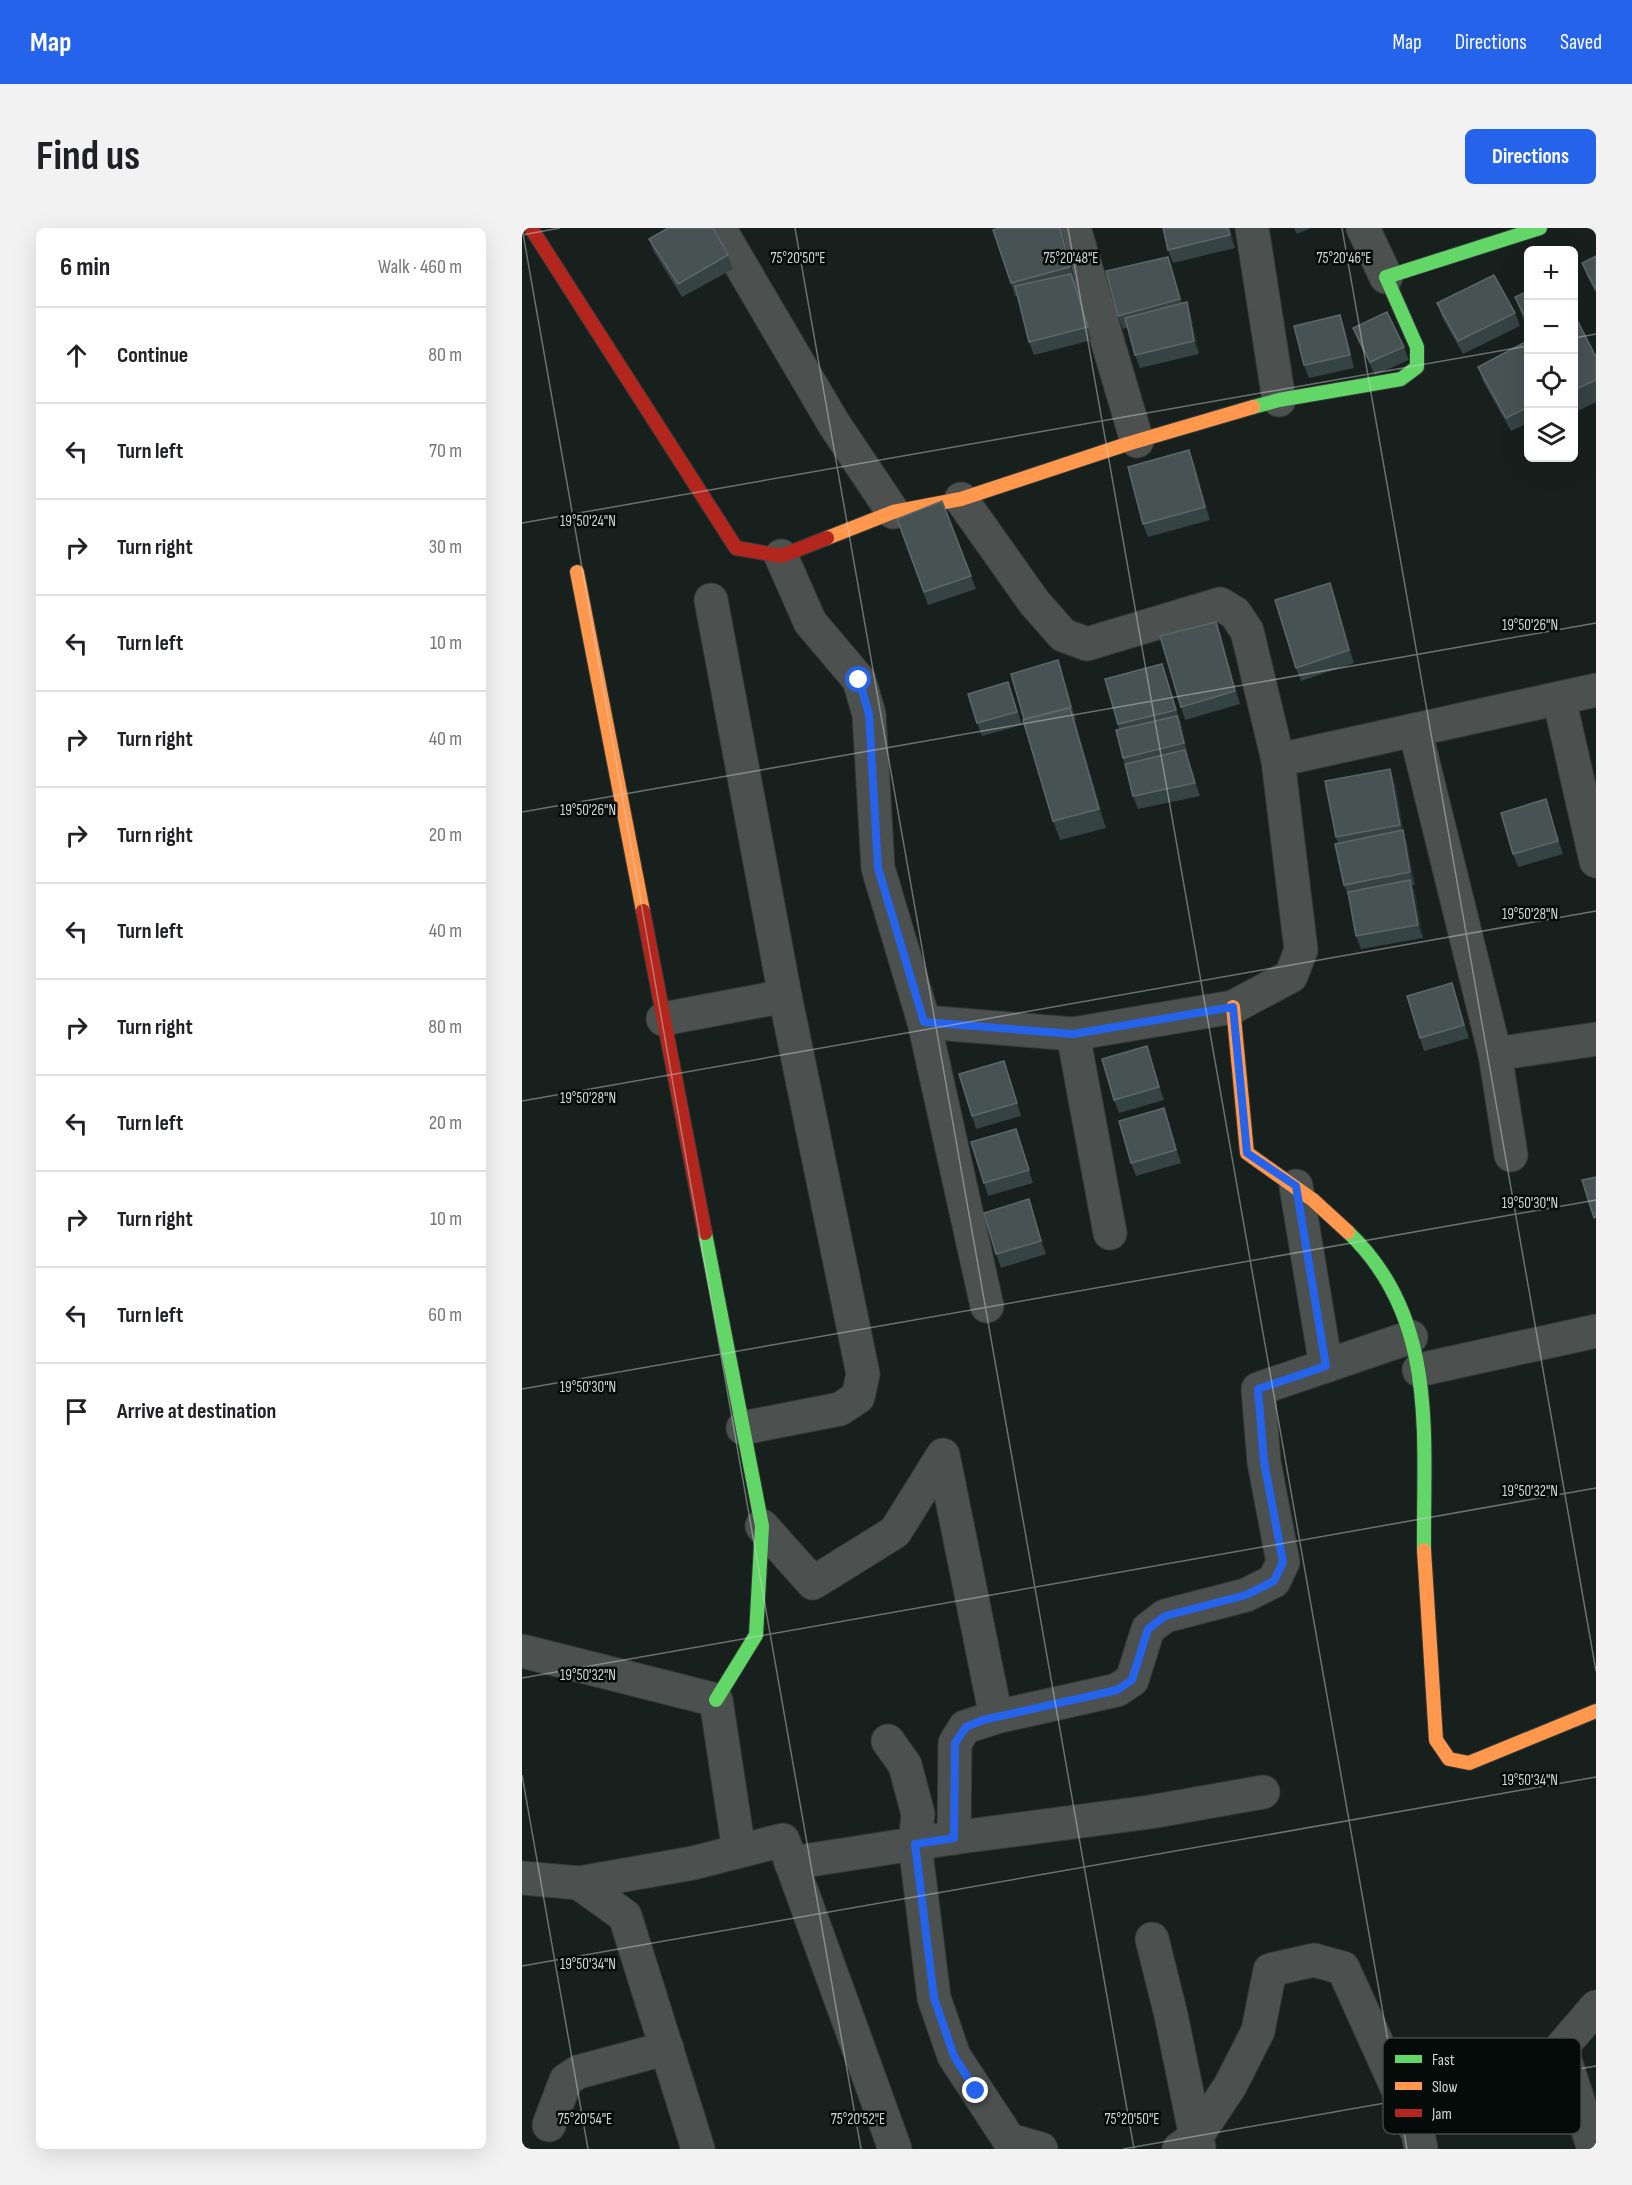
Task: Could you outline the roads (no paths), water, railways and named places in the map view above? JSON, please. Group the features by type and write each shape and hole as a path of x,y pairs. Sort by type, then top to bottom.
{"street":[{"path":"531,228 736,548 781,556 893,512 961,499 1137,441 1279,400 1401,379 1417,367 1417,347 1363,228"},
{"path":"719,228 834,424 893,512"},
{"path":"1074,228 1137,441"},
{"path":"1252,228 1279,400"},
{"path":"1386,277 1534,229"},
{"path":"924,1022 1073,1034 1233,1007 1291,976 1301,950 1278,760 1246,631 1235,613 1220,604 1087,644 1063,635 1034,602 961,499"},
{"path":"781,556 810,622 859,680 866,702 869,714 878,868 924,1022 987,1306"},
{"path":"577,572 762,1526 756,1635 716,1700 739,1851"},
{"path":"711,600 785,996 863,1374 858,1397 840,1409 743,1428"},
{"path":"1278,760 1596,690"},
{"path":"1559,698 1596,861"},
{"path":"1415,729 1495,1054 1511,1155"},
{"path":"663,1019 785,996"},
{"path":"1233,1007 1247,1153 1296,1186 1352,1235 1377,1262 1400,1303 1411,1337 1419,1370 1422,1407 1424,1557 1436,1740 1449,1759 1469,1763 1596,1711"},
{"path":"1073,1034 1110,1233"},
{"path":"1495,1054 1596,1039"},
{"path":"1296,1186 1326,1366"},
{"path":"1419,1370 1596,1331"},
{"path":"954,1838 955,1743 966,1727 996,1717 1117,1690 1132,1680 1148,1629 1165,1616 1246,1595 1274,1581 1283,1562 1264,1462 1258,1389 1411,1337"},
{"path":"762,1526 813,1583 895,1532 943,1455 996,1717"},
{"path":"522,1651 716,1700"},
{"path":"888,1742 905,1766 918,1814 915,1844 934,1998 954,2056 1001,2144 1041,2149"},
{"path":"791,1863 954,1838 1150,1812 1263,1792"},
{"path":"522,1878 579,1883 693,1863 783,1840 895,2149"},
{"path":"579,1883 625,1916 698,2149"},
{"path":"1152,1938 1171,2015 1191,2145"},
{"path":"1191,2145 1230,2086 1258,2031 1270,1970 1314,1960 1343,1968 1383,2057"},
{"path":"1570,2038 1596,2007"},
{"path":"549,2125 566,2080 578,2072 667,2048"},
{"path":"1581,2109 1594,2149"},
{"path":"1418,2134 1421,2149"}]}
